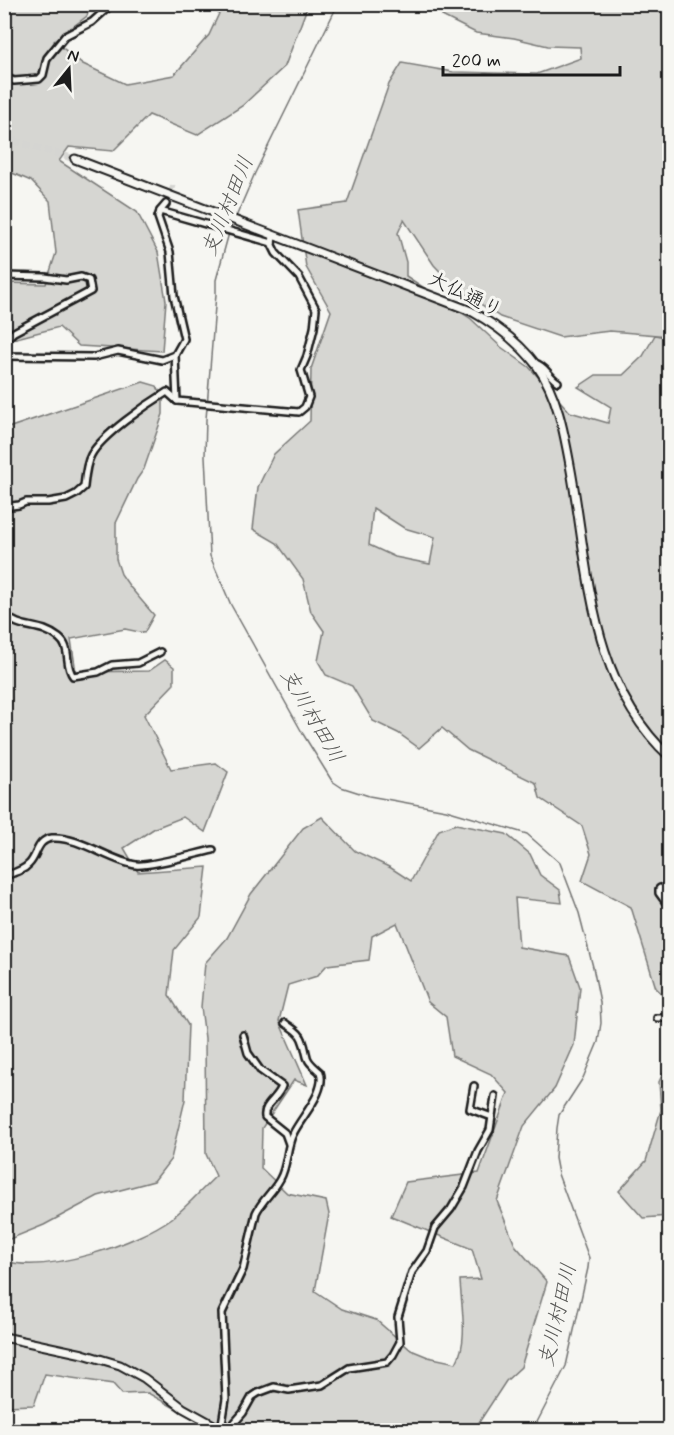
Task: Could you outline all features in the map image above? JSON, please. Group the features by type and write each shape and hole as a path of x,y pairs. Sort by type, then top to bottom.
{"street":[{"path":"4,77 14,81 39,79 47,58 65,36 92,22 112,4"},
{"name":"大仏通り","path":"75,159 244,224 273,239 471,311 513,339 534,363 551,393 563,429 584,558 600,638 612,673 630,706 656,745 669,757"},
{"path":"166,204 158,217 170,252 174,296 184,339 175,355 177,401"},
{"path":"4,507 32,501 48,502 76,495 84,487 90,456 99,444 167,392 177,401 299,412 308,403 309,397 301,370 314,328 316,309 298,277 276,253 273,239 239,233 160,211"},
{"path":"4,276 66,280 81,277 89,280 92,287 91,291 14,332 4,341"},
{"path":"4,356 94,357 118,351 162,360 175,355"},
{"path":"534,363 539,364 551,378 558,382"},
{"path":"4,614 18,625 40,627 60,638 67,648 70,672 73,676 98,672 112,665 138,663 160,652"},
{"path":"4,876 20,871 31,864 38,846 51,838 76,843 136,865 213,850"},
{"path":"669,892 659,889 659,893 669,908"},
{"path":"657,1018 669,1018"},
{"path":"223,1430 226,1399 222,1312 243,1269 259,1205 277,1185 284,1172 292,1136 321,1084 322,1076 305,1055 302,1039 297,1031 285,1023"},
{"path":"243,1035 248,1053 260,1070 282,1086 264,1113 265,1117 285,1132 290,1145"},
{"path":"474,1086 470,1109 492,1117"},
{"path":"223,1430 243,1413 252,1397 258,1393 274,1387 289,1390 322,1385 350,1368 387,1362 393,1355 400,1342 398,1317 412,1272 427,1251 435,1228 451,1209 464,1187 478,1151 490,1130 495,1096"},
{"path":"4,1337 83,1354 120,1365 144,1378 183,1408 223,1430"}],"shaded area":[{"path":"5,5 90,5 87,16 54,41 83,64 125,84 174,75 209,35 223,5 308,5 285,66 242,106 197,135 149,115 113,151 69,147 59,161 137,212 158,252 166,301 162,351 79,346 59,327 5,341 5,283 46,284 56,253 50,201 31,181 5,170"},
{"path":"454,5 669,5 669,336 610,331 560,337 500,317 454,286 434,265 404,220 398,233 406,262 406,276 470,318 501,347 529,367 570,412 608,423 611,407 578,387 596,375 623,375 643,356 655,335 669,338 669,1000 656,988 631,907 582,881 591,854 582,826 540,798 536,783 468,750 442,728 419,748 398,733 373,721 352,686 326,675 318,661 324,631 311,612 303,579 277,543 253,529 258,487 274,454 310,421 311,369 331,311 306,267 298,210 347,203 389,84 402,63 453,72 537,74 581,58 580,47 548,46 514,38 476,33 442,16","holes":["373,508 404,528 435,537 430,564 395,557 369,545"]},
{"path":"143,382 157,386 163,400 163,414 144,469 116,523 116,559 121,574 154,615 144,633 125,629 71,639 76,672 149,671 165,660 174,667 174,684 144,715 171,769 216,763 228,772 205,832 183,817 155,828 124,848 138,872 207,867 201,917 174,950 169,995 188,1025 185,1100 171,1159 154,1181 98,1196 44,1225 5,1241 5,432 8,428"},
{"path":"322,817 355,851 391,868 411,881 439,830 456,824 506,834 530,854 540,875 560,890 562,903 515,898 519,947 569,956 580,987 574,1045 555,1088 524,1126 497,1201 515,1245 547,1282 521,1367 506,1381 474,1430 214,1430 148,1393 122,1394 113,1384 45,1374 34,1405 5,1406 5,1261 23,1264 67,1260 137,1238 172,1218 216,1176 206,1154 205,1038 201,1007 205,963 227,938 251,894 303,828","holes":["397,923 428,1002 446,1017 452,1056 491,1074 508,1093 479,1173 406,1182 391,1216 472,1249 481,1279 460,1280 463,1333 460,1354 456,1363 428,1357 411,1350 376,1320 342,1309 315,1291 329,1214 326,1201 287,1193 261,1168 262,1128 294,1080 307,1085 279,1021 288,985 317,976 327,965 369,960 372,936"]},
{"path":"669,1060 669,1216 643,1218 619,1191 646,1161 661,1110 659,1082"}],"waterway":[{"name":"支川村田川","path":"236,217 255,173 338,4"},
{"name":"支川村田川","path":"229,233 216,280 205,456 210,556 231,605 332,781 341,787 369,796 446,810 527,834 560,863 579,913 593,967 600,1002 601,1023 598,1042 583,1078 559,1115 555,1158 558,1174 589,1258 588,1268 566,1366 533,1430"}],"tunnel":[{"path":"4,138 75,159"},
{"path":"166,204 174,183"}]}
